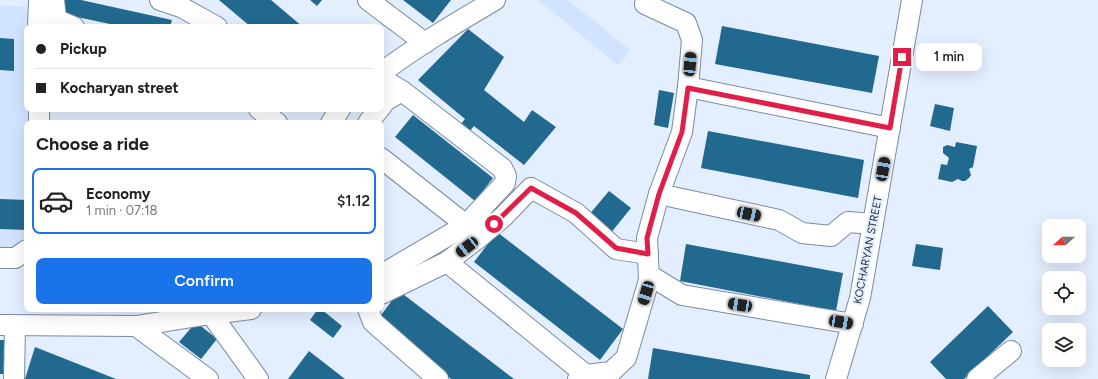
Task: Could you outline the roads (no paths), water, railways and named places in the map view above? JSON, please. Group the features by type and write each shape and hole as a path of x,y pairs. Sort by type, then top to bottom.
{"street":[{"path":"38,24 39,0"},
{"path":"54,0 56,18 67,24"},
{"path":"160,0 181,7 212,24"},
{"path":"368,0 425,43"},
{"path":"384,71 425,43 494,0"},
{"name":"KOCHARYAN STREET","path":"836,379 860,298 912,0"},
{"path":"447,262 582,377 617,376 626,358 649,280 647,238 659,194 682,132 688,88 692,40 686,23 645,4"},
{"path":"384,80 402,91 502,168 506,176 505,183 466,225 384,273"},
{"path":"688,88 890,128"},
{"path":"384,103 402,91"},
{"path":"263,112 273,120"},
{"path":"370,120 377,112"},
{"path":"384,160 466,225"},
{"path":"384,293 447,262 503,217 531,188 576,213 616,248 648,254"},
{"path":"659,194 779,220 802,233 831,236 848,222 873,224"},
{"path":"0,258 15,258 24,252"},
{"path":"649,275 682,295 853,324"},
{"path":"14,379 8,325 136,326 189,313 210,314 226,312"},
{"path":"369,312 373,322 438,379"},
{"path":"210,314 258,379"},
{"path":"136,326 208,379"},
{"path":"977,379 1012,351"}]}
